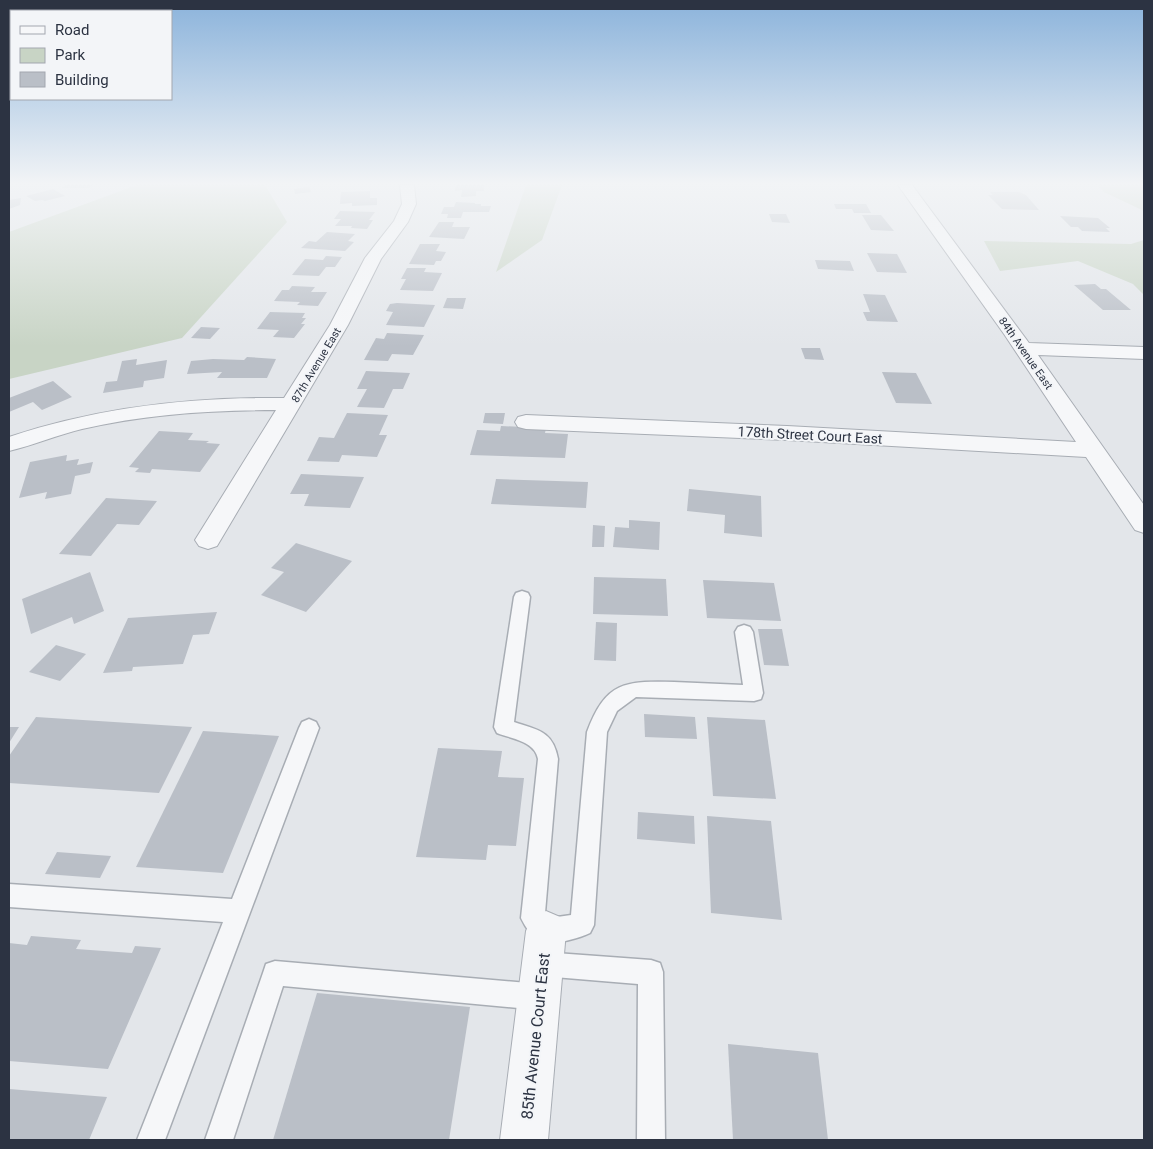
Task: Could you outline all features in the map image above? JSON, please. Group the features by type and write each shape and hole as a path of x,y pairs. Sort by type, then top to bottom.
{"street":[{"name":"87th Avenue East","path":"208,540 340,325 373,258 389,239"},
{"name":"84th Avenue East","path":"944,239 1024,349 1144,524"},
{"path":"1024,349 1144,353"},
{"path":"9,444 71,425 117,414 178,406 292,404"},
{"name":"178th Street Court East","path":"526,422 1094,450"},
{"name":"85th Avenue Court East","path":"524,1140 542,964"}],"lane":[{"path":"522,598 504,727 536,738 546,747 548,759 533,918 542,964"},
{"path":"542,964 582,925 597,732 601,718 610,703 623,693 636,689 754,693 744,632"},
{"path":"151,1140 309,728"},
{"path":"9,895 239,911"},
{"path":"219,1140 275,973 542,964 651,972 651,1140"}],"green space":[{"path":"9,239 272,239 182,338 9,379"},
{"path":"508,239 543,239 542,240 496,272"},
{"path":"1144,240 1144,295 1133,284 1078,261 1000,271 984,241 1131,244"}],"building":[{"path":"320,239 350,239 348,241 354,242 345,251 301,248 309,241 316,242"},
{"path":"420,244 440,244 436,251 446,252 441,261 436,261 434,265 409,264"},
{"path":"867,253 897,254 907,273 877,272"},
{"path":"326,256 342,257 335,267 326,267 319,276 292,275 305,259 323,260"},
{"path":"815,260 850,261 854,271 818,269"},
{"path":"407,268 426,268 424,272 442,273 433,291 400,290 406,279 401,279"},
{"path":"1095,284 1101,289 1106,289 1131,310 1103,310 1074,285"},
{"path":"292,286 315,287 311,292 327,292 318,306 297,305 300,302 274,301 282,290 289,290"},
{"path":"863,294 885,295 898,322 867,321 863,312 870,312"},
{"path":"447,298 466,298 463,309 443,308"},
{"path":"390,304 435,305 424,327 386,325 393,312 386,311"},
{"path":"270,312 305,313 302,318 306,318 301,324 305,324 294,338 273,337 279,330 257,329"},
{"path":"201,327 220,328 210,339 191,338"},
{"path":"387,333 424,335 413,355 392,354 388,361 364,360 376,338 384,339"},
{"path":"801,348 820,348 824,360 805,359"},
{"path":"247,357 276,359 267,378 217,378 222,372 187,374 191,361 213,359 244,360"},
{"path":"137,359 136,365 167,360 164,378 144,381 143,387 103,393 106,382 117,381 122,361"},
{"path":"366,371 410,373 403,389 393,389 384,408 357,407 367,389 357,389"},
{"path":"882,372 916,373 932,404 896,403"},
{"path":"53,381 72,397 42,410 33,402 9,412 9,398"},
{"path":"347,413 388,415 379,435 387,435 377,457 342,455 339,462 307,461 319,437 334,438"},
{"path":"485,413 505,413 503,424 483,423"},
{"path":"501,426 546,428 545,433 568,434 565,458 470,455 477,430 500,431"},
{"path":"159,431 193,433 188,440 209,441 206,443 220,444 200,472 152,469 150,473 135,472 139,468 129,467"},
{"path":"67,455 66,461 79,459 77,465 93,462 90,473 75,476 71,494 45,499 47,492 19,498 30,462"},
{"path":"301,474 364,477 350,508 304,506 309,494 290,494"},
{"path":"496,479 588,482 586,508 491,504"},
{"path":"689,489 761,496 762,537 724,533 725,515 687,511"},
{"path":"106,498 157,501 139,525 117,524 91,556 59,554"},
{"path":"629,520 660,522 659,550 613,547 615,527 629,528"},
{"path":"593,525 605,526 604,547 592,547"},
{"path":"296,543 352,561 306,612 261,595 284,572 271,568"},
{"path":"90,572 104,611 74,624 72,617 31,634 22,599"},
{"path":"594,577 666,579 668,616 593,614"},
{"path":"703,580 774,583 781,621 707,618"},
{"path":"217,612 209,634 193,635 183,664 133,667 132,671 103,673 128,618"},
{"path":"596,622 617,623 616,661 594,660"},
{"path":"758,629 782,629 789,666 764,665"},
{"path":"56,645 86,654 60,681 29,672"},
{"path":"644,714 695,717 697,739 645,737"},
{"path":"36,717 192,727 159,793 9,783 9,756"},
{"path":"707,717 765,720 776,799 713,796"},
{"path":"9,727 19,727 9,743"},
{"path":"203,731 279,736 223,873 136,867"},
{"path":"438,748 502,751 498,777 524,778 516,846 488,845 486,860 416,857"},
{"path":"638,812 694,816 695,844 637,839"},
{"path":"707,816 771,821 782,920 711,913"},
{"path":"57,852 111,856 100,878 45,874"},
{"path":"31,936 81,940 76,949 132,953 135,946 161,948 108,1069 9,1061 9,943 27,945"},
{"path":"317,993 470,1007 449,1140 273,1140"},
{"path":"728,1044 818,1053 828,1140 733,1140"},
{"path":"9,1089 107,1097 89,1140 9,1140"}]}
